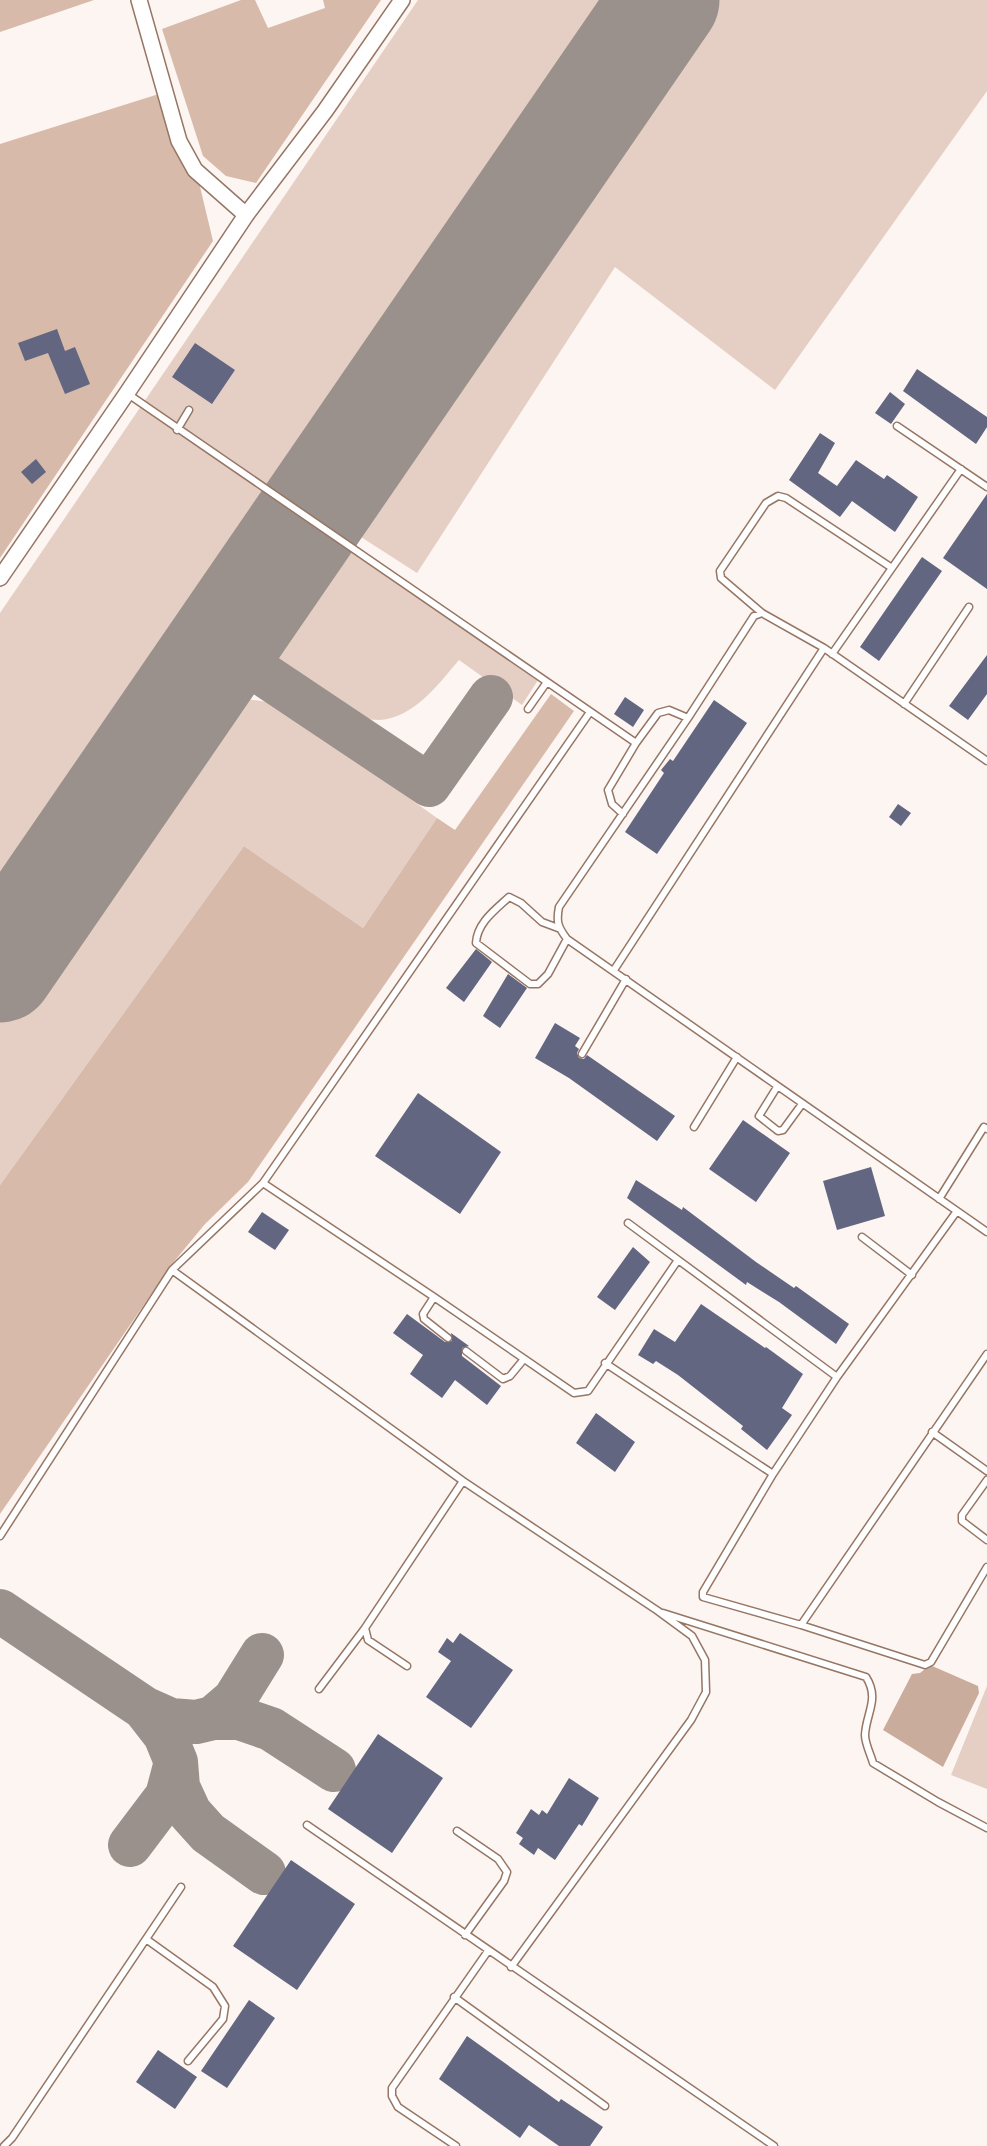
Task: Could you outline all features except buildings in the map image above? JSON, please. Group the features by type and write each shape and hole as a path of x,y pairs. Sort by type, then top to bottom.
{"street":[{"path":"139,0 179,141 195,170 246,215"},
{"path":"0,578 246,215 325,111 402,0"}],"lane":[{"path":"127,393 178,430 636,743"},
{"path":"178,430 189,410"},
{"path":"898,426 987,487"},
{"path":"832,654 961,469"},
{"path":"892,568 786,498 778,496 766,503 720,571 721,578 762,613 824,648 987,761"},
{"path":"904,704 969,606"},
{"path":"558,928 556,919 559,907 688,718 754,616 762,613"},
{"path":"614,970 824,648"},
{"path":"528,709 547,682"},
{"path":"623,814 612,804 608,790 636,743 658,713 669,710 688,718"},
{"path":"0,1536 172,1270 263,1183 590,712"},
{"path":"568,939 548,974 538,984 530,984 476,943 476,938 486,917 509,897 521,903 542,922 558,928 568,939 777,1087 987,1232"},
{"path":"582,1054 626,979"},
{"path":"694,1127 737,1057"},
{"path":"777,1087 759,1116 778,1131 783,1130 802,1104"},
{"path":"939,1199 986,1126"},
{"path":"263,1183 574,1393 588,1391 678,1260"},
{"path":"958,1212 837,1377 774,1474 703,1592 703,1597 801,1625 925,1666 931,1662 987,1567"},
{"path":"628,1223 837,1377"},
{"path":"862,1237 912,1275"},
{"path":"172,1270 463,1481 658,1611 692,1636 705,1660 706,1692 691,1720 511,1967"},
{"path":"434,1297 423,1314 424,1320 448,1338"},
{"path":"466,1351 503,1379 510,1376 524,1359"},
{"path":"801,1625 987,1354"},
{"path":"605,1364 774,1474"},
{"path":"932,1432 987,1471"},
{"path":"987,1480 962,1516 962,1521 987,1540"},
{"path":"319,1689 365,1628 463,1481"},
{"path":"658,1611 866,1677 872,1686 873,1698 865,1737 874,1762 938,1802 987,1828"},
{"path":"365,1628 368,1640 408,1666"},
{"path":"307,1825 774,2146"},
{"path":"457,1831 498,1859 506,1872 504,1881 465,1935"},
{"path":"4,2146 12,2138 181,1887"},
{"path":"146,1939 213,1988 225,2006 223,2019 188,2061"},
{"path":"456,2146 398,2107 392,2096 392,2088 488,1951"},
{"path":"454,1997 605,2106"}],"shaded area":[{"path":"0,0 94,0 0,32"},
{"path":"241,0 255,0 268,28 325,8 323,0 381,0 256,183 226,176 203,156 162,29"},
{"path":"418,0 639,0 0,931 0,613"},
{"path":"688,0 987,0 987,91 775,390 615,267 417,573 333,519"},
{"path":"162,93 196,170 213,241 0,558 0,144"},
{"path":"324,532 538,680 522,705 459,660 436,687 419,703 409,710 387,719 373,720 356,716 321,699 305,687 280,661 271,645 271,617 275,602"},
{"path":"551,694 574,711 248,1182 205,1224 172,1264 0,1514 0,1185 244,846 363,928 437,818 455,830"},
{"path":"246,699 275,703 437,818 363,928 244,846 0,1185 0,1001 201,711 225,700"},
{"path":"930,1665 978,1686 979,1693 943,1767 883,1730 912,1674 920,1673"},
{"path":"987,1686 987,1789 951,1775"}],"taxiway":[{"path":"221,646 429,785 491,697"},
{"path":"0,1611 144,1708 171,1720 196,1722 213,1718 239,1718 271,1729 334,1770"},
{"path":"213,1718 234,1700 262,1655"},
{"path":"144,1708 165,1735 176,1762 178,1787 190,1813 208,1833 264,1873"},
{"path":"130,1845 167,1796 176,1762"}],"runway":[{"path":"0,968 665,0"}]}
